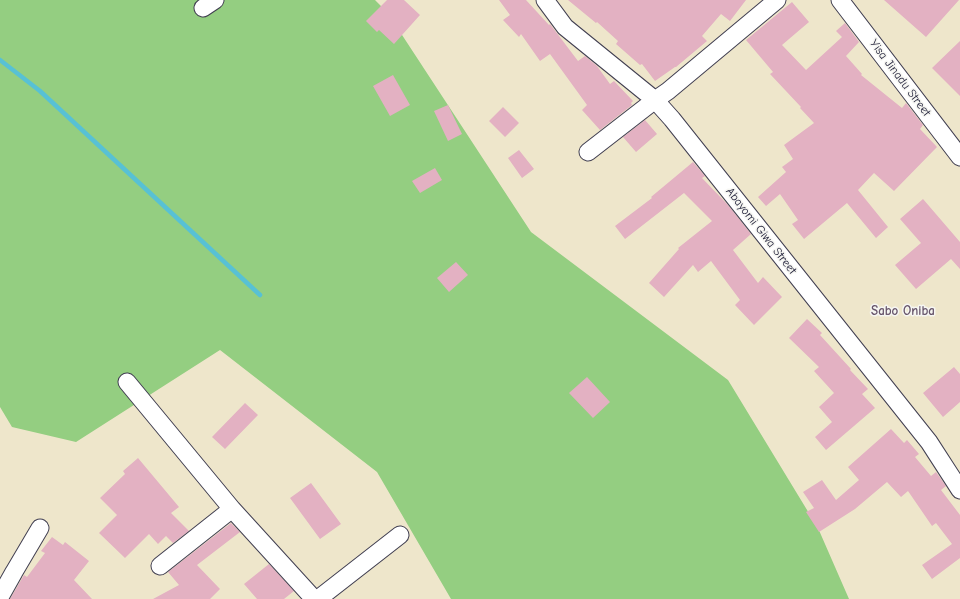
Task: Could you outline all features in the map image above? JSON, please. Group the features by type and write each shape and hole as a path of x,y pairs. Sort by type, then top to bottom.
{"street":[{"name":"Abayomi Giwa Street","path":"545,0 565,27 655,100 672,119 929,442 960,490"},
{"path":"588,152 668,91 777,0"},
{"name":"Yisa Jinadu Street","path":"840,0 960,156"},
{"path":"127,382 232,509 312,595 314,599"},
{"path":"160,566 232,509"},
{"path":"0,597 40,528"},
{"path":"318,599 400,535"}],"green space":[{"path":"0,0 375,0 387,12 531,232 728,380 818,528 849,599 451,599 377,472 220,350 76,442 12,427 0,407"}],"building":[{"path":"387,0 404,0 420,15 394,44 379,30 377,32 366,21"},
{"path":"499,0 526,0 549,25 550,24 578,61 585,56 597,66 610,84 614,81 633,101 631,103 632,105 600,130 582,110 587,105 550,54 540,61 521,34 519,37 503,20 510,15"},
{"path":"568,0 746,0 730,21 721,14 702,36 707,41 676,67 655,81 642,64 640,65 616,44 618,41 597,22 596,23"},
{"path":"884,0 959,0 926,37"},
{"path":"792,2 809,22 782,45 806,70 842,37 836,31 845,23 859,42 846,56 862,74 861,75 902,108 906,103 923,125 920,129 937,147 894,191 874,173 858,190 888,227 876,238 847,203 804,239 792,224 798,220 780,194 766,206 758,197 786,172 782,167 793,159 784,145 814,123 770,74 773,72 746,40"},
{"path":"960,41 960,96 932,68"},
{"path":"393,75 410,105 390,116 373,86"},
{"path":"448,105 462,134 448,141 434,111"},
{"path":"503,107 519,123 505,137 489,121"},
{"path":"645,120 657,134 636,152 623,137"},
{"path":"519,150 534,169 522,178 508,158"},
{"path":"693,162 705,176 702,178 728,205 751,234 733,250 758,283 763,277 782,297 754,325 735,305 740,300 711,261 698,272 693,265 664,297 649,283 679,249 678,248 712,221 684,193 625,239 615,226 652,198 651,197"},
{"path":"435,168 442,180 420,193 412,181"},
{"path":"923,199 960,242 960,269 951,259 916,289 895,265 921,243 900,219"},
{"path":"456,262 468,275 449,292 437,278"},
{"path":"807,319 822,333 820,335 868,389 862,394 875,408 826,450 815,437 832,422 819,407 834,393 814,371 819,367 789,338"},
{"path":"954,367 960,374 960,402 943,417 923,393"},
{"path":"587,377 610,402 593,418 569,393"},
{"path":"245,403 258,415 225,449 212,437"},
{"path":"891,429 904,443 907,440 919,454 915,457 931,476 936,472 946,486 941,490 960,515 960,558 932,579 922,565 952,544 936,523 932,526 908,491 901,497 887,482 855,509 819,532 806,512 814,508 803,492 822,480 836,500 859,480 848,467"},
{"path":"138,458 179,507 171,513 189,531 173,543 166,536 158,544 149,534 125,558 99,533 117,515 100,498 125,474 123,471"},
{"path":"311,483 341,524 320,539 290,498"},
{"path":"231,523 240,532 197,565 220,589 210,599 153,599 179,585 168,572"},
{"path":"52,537 63,545 65,542 89,561 74,580 92,599 10,599 24,575 27,577 45,553 41,551"},
{"path":"269,564 294,591 284,599 257,599 244,584"}],"waterway":[{"path":"0,60 40,91 260,295"}],"district":[{"name":"Sabo Oniba","path":"903,311"}]}
